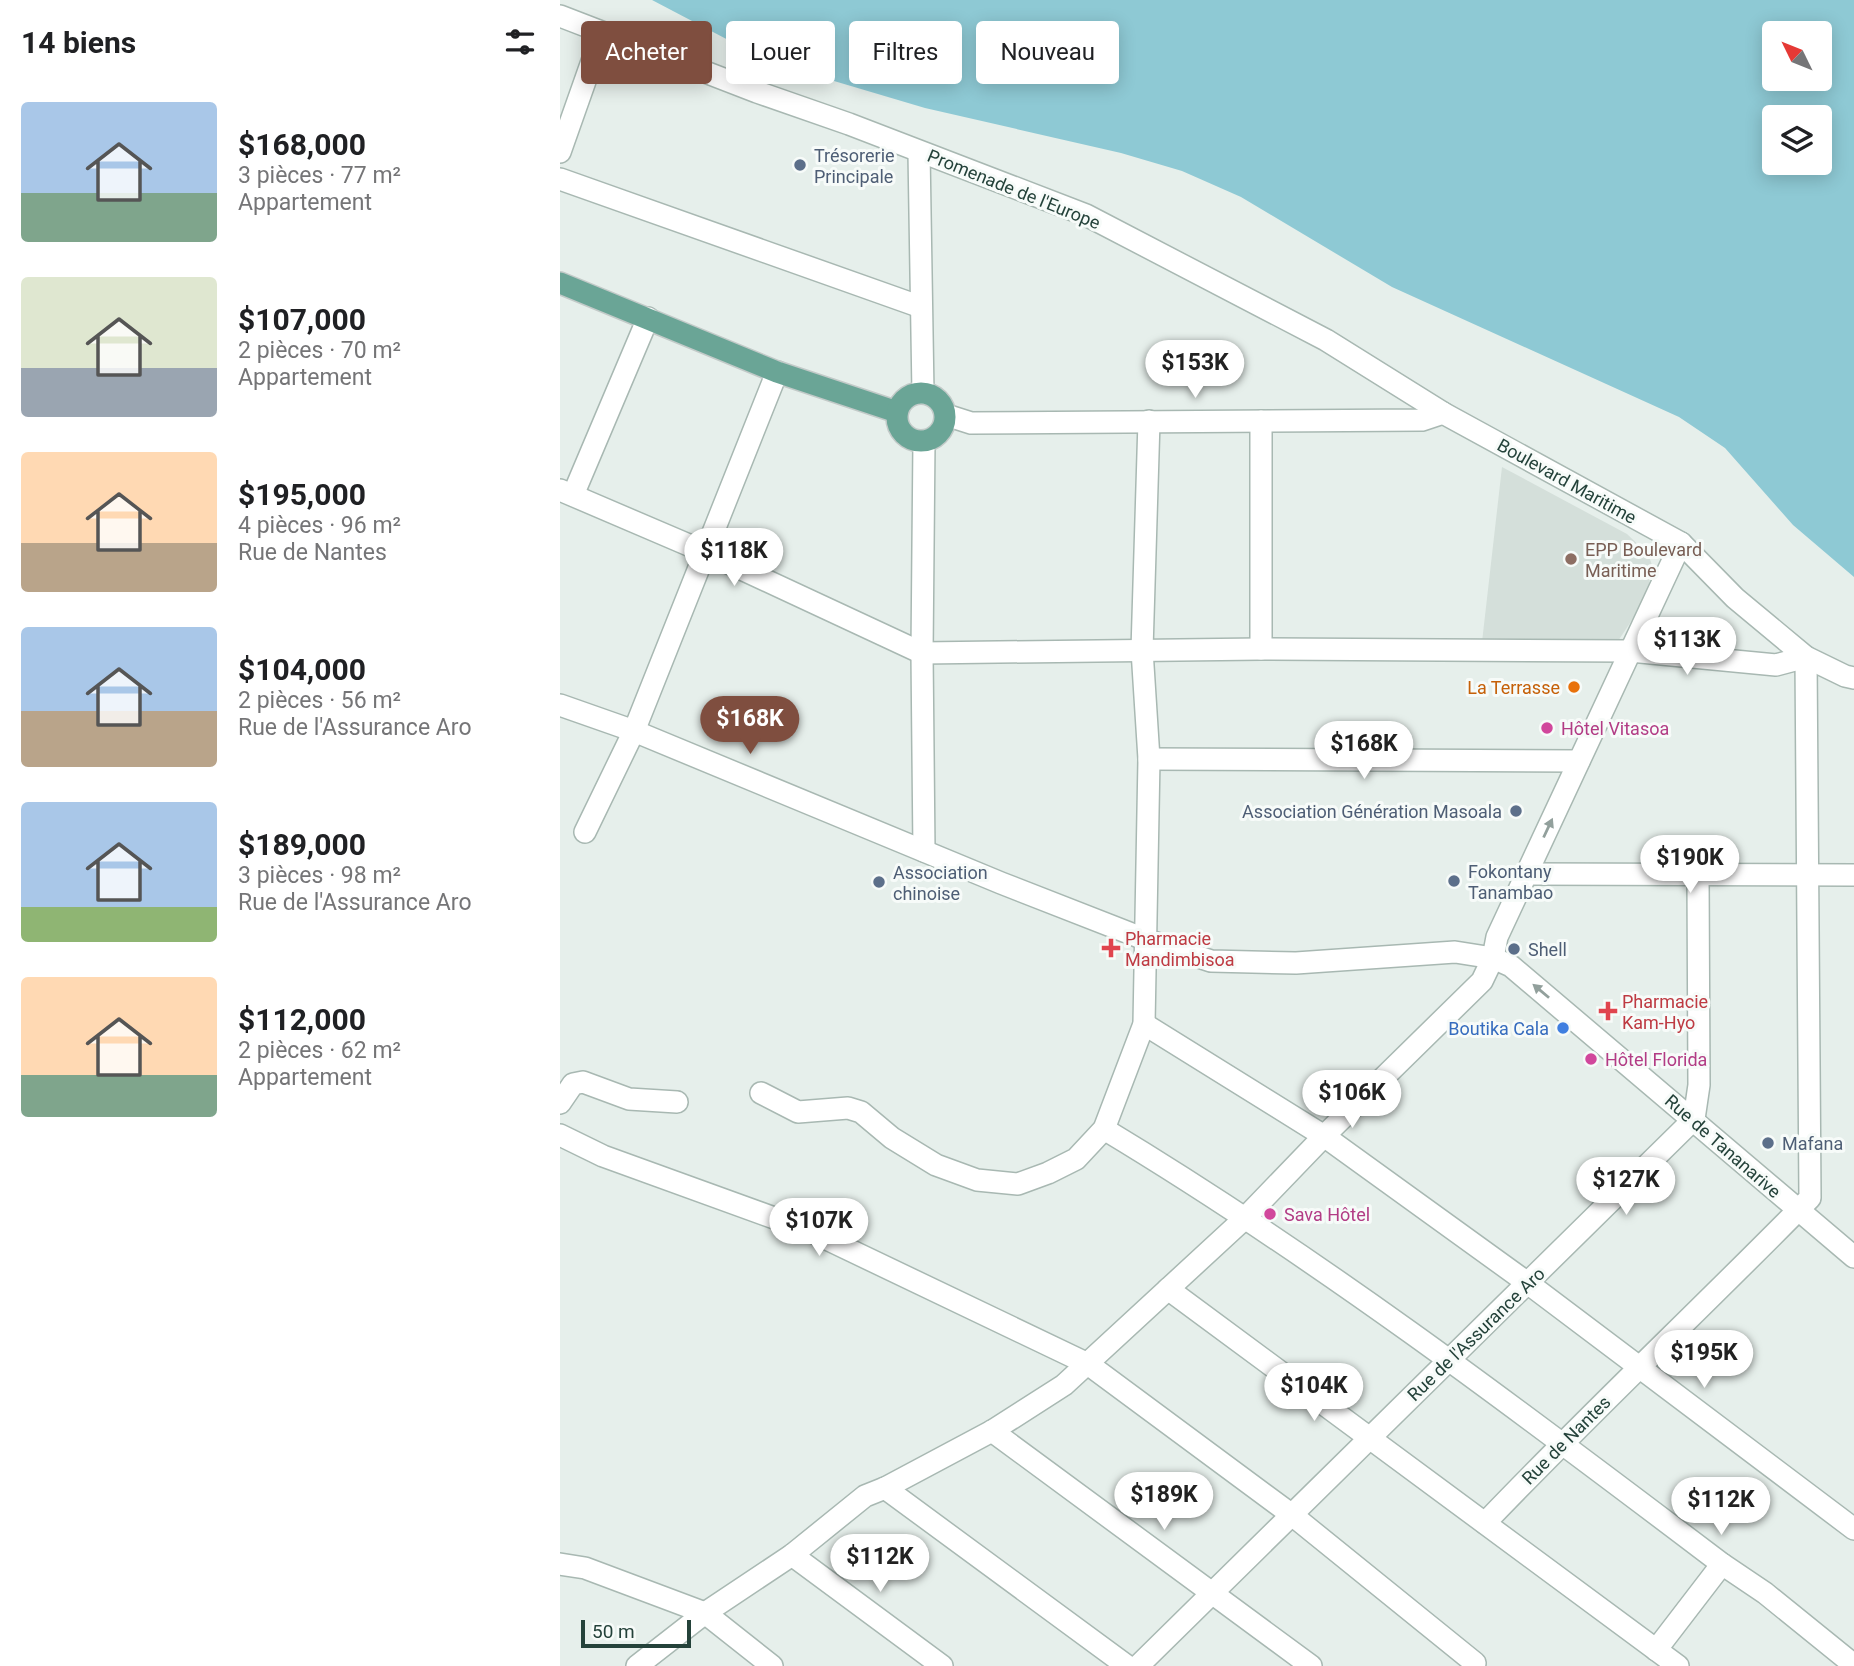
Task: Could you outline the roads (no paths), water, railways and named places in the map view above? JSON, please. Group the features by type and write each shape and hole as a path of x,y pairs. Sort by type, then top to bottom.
{"main road":[{"path":"560,283 778,372 897,412"},
{"path":"923,393 940,401 946,415 940,433 924,441 915,441 900,430 897,412 910,396 923,393"}],"street":[{"name":"Promenade de l'Europe","path":"560,16 581,24"},
{"name":"Promenade de l'Europe","path":"712,74 1086,215 1326,340 1444,413"},
{"path":"560,152 584,84"},
{"path":"919,152 923,393"},
{"path":"560,179 921,307"},
{"path":"648,318 567,492 705,552 922,653 1261,649 1630,652 1776,664 1806,657 1810,1198 1798,1211"},
{"path":"585,832 634,731 778,372"},
{"path":"946,415 971,423 1422,420 1444,413"},
{"name":"Boulevard Maritime","path":"1444,413 1681,543 1735,598 1806,657 1854,678"},
{"path":"761,1093 798,1112 848,1108 861,1112 892,1138 936,1165 977,1180 1018,1184 1048,1173 1076,1159 1104,1129 1144,1024 1149,759 1142,650 1149,421"},
{"path":"1261,421 1261,649"},
{"path":"924,441 924,851"},
{"path":"637,1666 705,1613 793,1555 865,1496 992,1431 1064,1385 1244,1219 1324,1136 1482,981 1493,958 1497,937 1681,543"},
{"path":"560,705 634,731 1147,940 1211,961 1296,963 1455,952 1493,958"},
{"path":"1149,759 1579,761"},
{"path":"1527,874 1854,875"},
{"path":"1694,1119 1699,1085 1698,874"},
{"name":"Rue de Tananarive","path":"1493,958 1511,966 1694,1119 1854,1258"},
{"path":"1144,1024 1324,1136 1529,1284 1854,1529"},
{"path":"560,1103 573,1084 583,1082 629,1099 677,1102"},
{"name":"Rue de l'Assurance Aro","path":"1138,1666 1694,1119"},
{"path":"1104,1129 1179,1175 1448,1359 1722,1564 1765,1592 1854,1665"},
{"path":"560,1135 603,1156 810,1231 1088,1364 1292,1516 1475,1662"},
{"path":"1778,1193 1810,1183"},
{"name":"Rue de Nantes","path":"1485,1523 1561,1443 1798,1211"},
{"path":"1168,1289 1678,1666"},
{"path":"992,1431 1311,1666"},
{"path":"885,1488 1127,1666"},
{"path":"793,1555 942,1666"},
{"path":"560,1564 585,1568 705,1613 772,1666"},
{"path":"1656,1650 1722,1564"}],"water":[{"path":"652,0 1854,0 1854,577 1793,525 1725,448 1679,417 1392,287 1241,197 1182,171 1121,153 925,108 835,81 835,21 726,21 726,39 712,32 712,21 692,21"}],"place":[{"name":"Trésorerie Principale","path":"800,165"},
{"name":"EPP Boulevard Maritime","path":"1571,559"},
{"name":"La Terrasse","path":"1574,687"},
{"name":"Hôtel Vitasoa","path":"1547,728"},
{"name":"Association Génération Masoala","path":"1516,811"},
{"name":"Fokontany Tanambao","path":"1454,881"},
{"name":"Association chinoise","path":"879,882"},
{"name":"Pharmacie Mandimbisoa","path":"1111,948"},
{"name":"Shell","path":"1514,949"},
{"name":"Pharmacie Kam-Hyo","path":"1608,1011"},
{"name":"Boutika Cala","path":"1563,1028"},
{"name":"Hôtel Florida","path":"1591,1059"},
{"name":"Mafana","path":"1768,1143"},
{"name":"Sava Hôtel","path":"1270,1214"}]}
